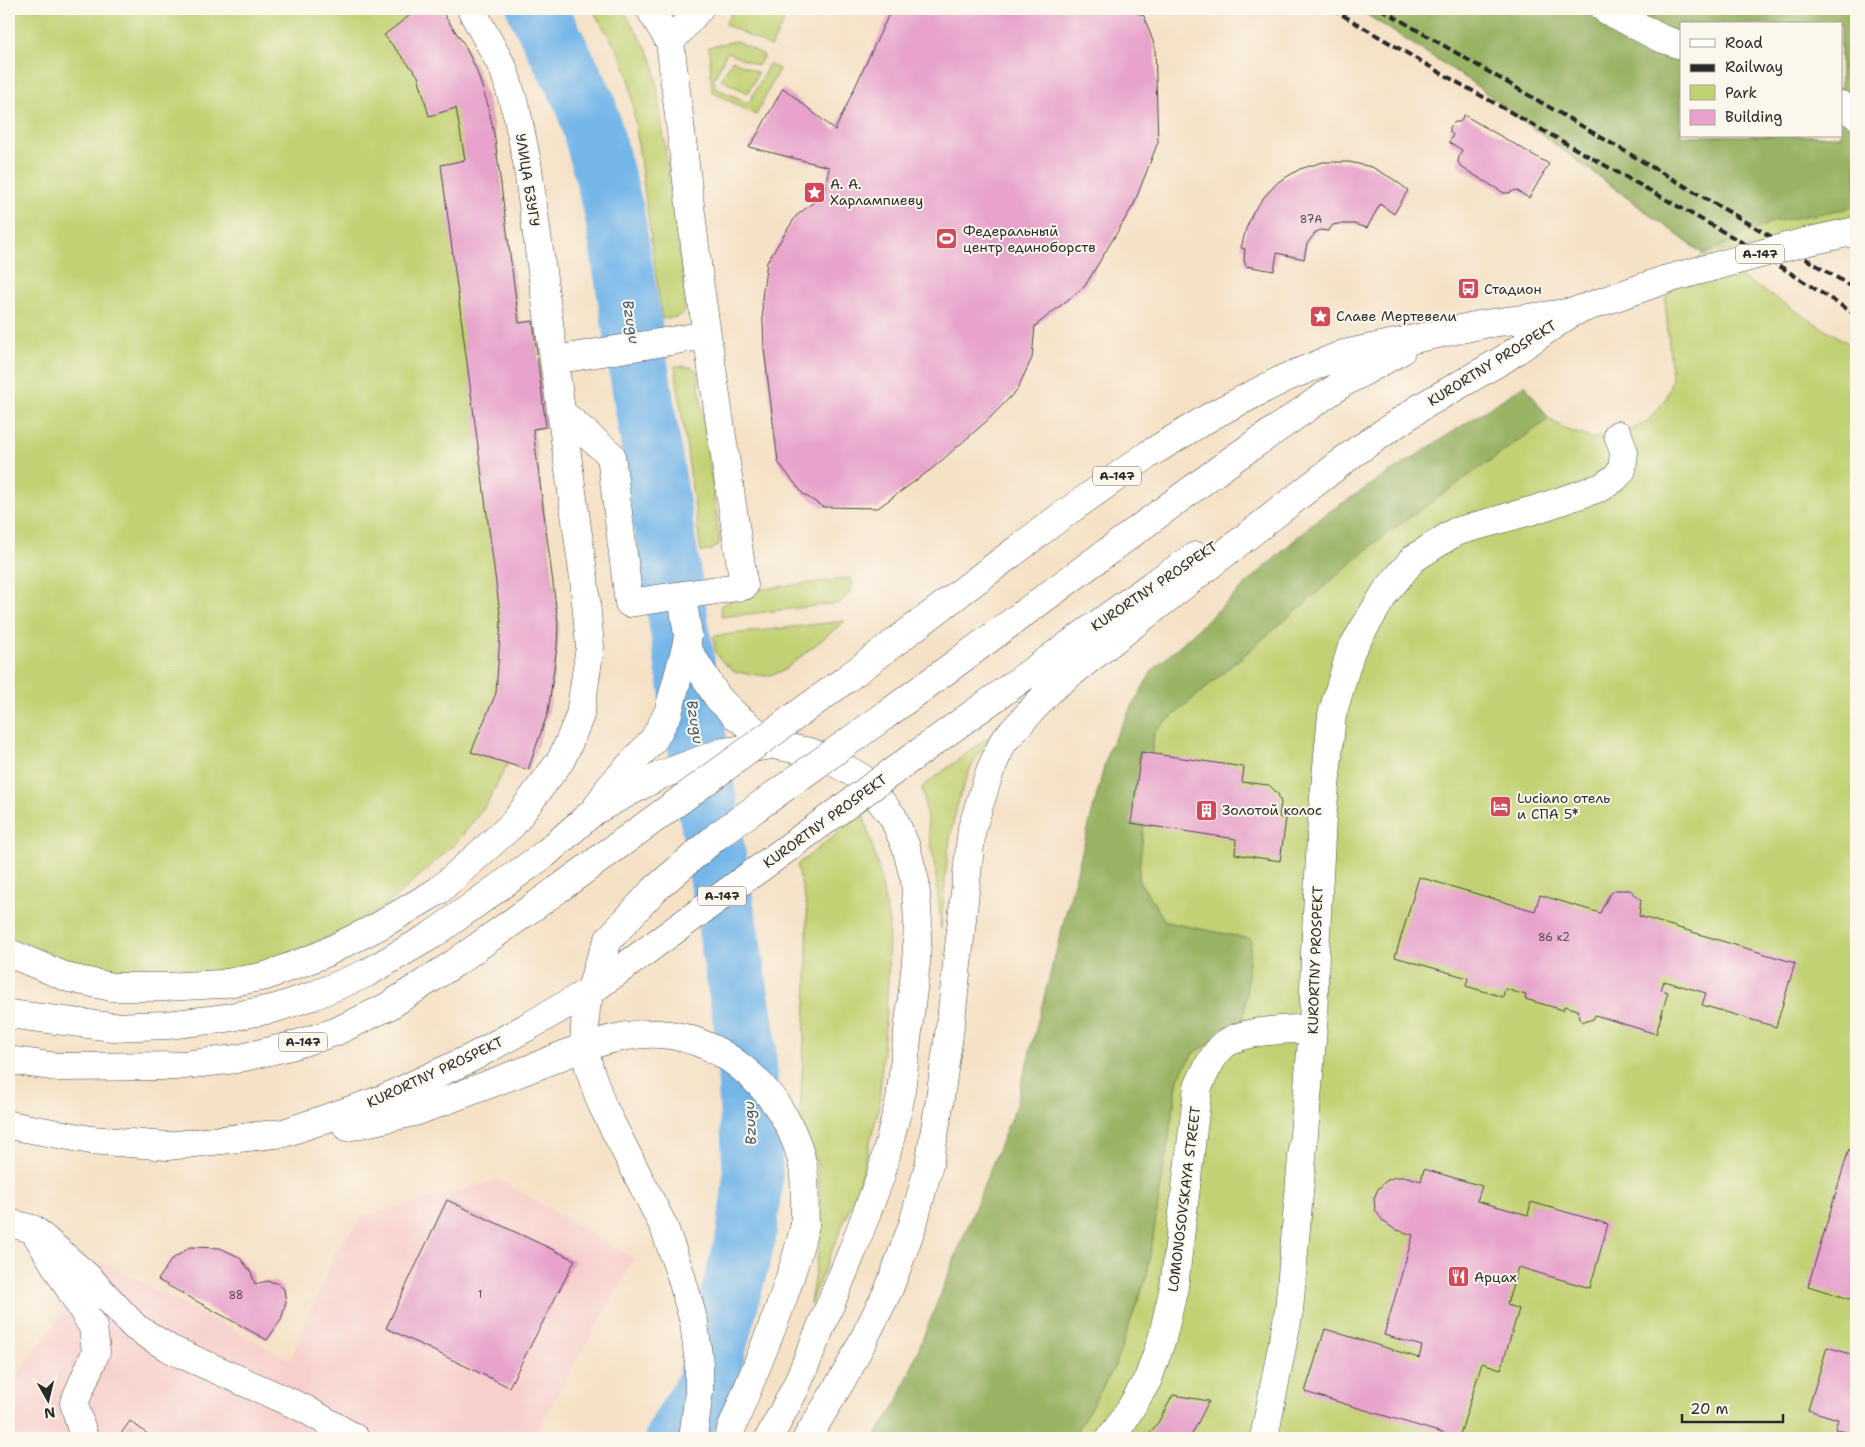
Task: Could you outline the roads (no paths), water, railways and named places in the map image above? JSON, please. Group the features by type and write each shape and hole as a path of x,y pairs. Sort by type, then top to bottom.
{"main road":[{"name":"УЛИЦА БЗУГУ","path":"9,953 69,978 112,987 221,984 266,976 321,955 380,926 438,891 512,825 560,760 570,740 580,715 590,647 584,579 562,413 527,162 517,114 504,70 471,9"},
{"path":"562,413 611,455 629,603 744,586 700,287 670,42 650,9"},
{"path":"670,42 699,9"},
{"path":"1605,9 1660,38 1680,46"},
{"path":"1842,106 1856,115"},
{"name":"KURORTNY PROSPEKT","path":"9,1060 56,1067 175,1066 236,1059 291,1046 336,1032 387,1007 455,963 845,680 1076,505 1149,454 1213,415 1285,378 1344,354 1484,324 1573,312 1664,280 1801,243 1856,231"},
{"name":"KURORTNY PROSPEKT","path":"9,1125 92,1140 168,1146 284,1134 383,1099 471,1058 595,988 1152,585 1420,407 1504,359 1573,312"},
{"path":"554,360 708,334"},
{"name":"А-147","path":"693,1438 699,1392 699,1364 694,1322 664,1227 602,1105 589,1068 584,1044 586,1007 598,965 609,939 654,891 718,836 1243,452 1343,383 1424,338"},
{"name":"KURORTNY PROSPEKT","path":"1264,1438 1289,1311 1313,1028 1322,818 1332,715 1351,650 1385,594 1414,559 1454,532 1534,510 1602,487 1615,478 1622,470 1624,452 1618,435"},
{"name":"А-147","path":"807,1438 848,1370 890,1289 915,1215 929,1165 940,1096 951,1020 972,828 990,771 1003,742 1051,689 1360,448"},
{"path":"9,1014 112,1027 167,1025 226,1018 276,1008 315,995 367,973 432,935 545,854 594,810 610,787 654,739 668,713 686,647 688,635 682,596"},
{"path":"686,647 718,698 736,716 772,745"},
{"path":"594,810 661,775 723,752 772,745 810,752 834,762 862,778 893,817 906,846 914,881 918,921 916,962 900,1100 881,1175 852,1252 796,1387 770,1438"},
{"name":"LOMONOSOVSKAYA STREET","path":"1110,1438 1123,1421 1148,1379 1162,1339 1174,1287 1198,1087 1209,1063 1226,1044 1246,1035 1313,1028"},
{"name":"А-147","path":"284,1134 352,1126 418,1111 538,1066 576,1049 630,1036 668,1035 688,1039 717,1050 743,1068 782,1113 794,1137 803,1167 805,1224 788,1288 728,1438"},
{"path":"21,1226 93,1327 96,1352 74,1403 84,1438"},
{"path":"21,1226 89,1278 135,1327 170,1349 305,1409 355,1438"}],"waterway":[{"name":"Bzugu","path":"537,9 585,102 614,211 745,1032 753,1177 746,1237 706,1386 675,1438"}],"railway":[{"path":"1332,9 1439,72 1745,244 1856,315"},
{"path":"1381,9 1772,237 1856,289"}],"place":[{"name":"А. А. Харлампиеву","path":"814,192"},
{"name":"Федеральный центр единоборств","path":"947,239"},
{"name":"Стадион","path":"1468,289"},
{"name":"Славе Мертевели","path":"1320,316"},
{"name":"Luciano отель и СПА 5*","path":"1501,806"},
{"name":"Золотой колос","path":"1206,810"},
{"name":"Арцах","path":"1458,1277"}]}
